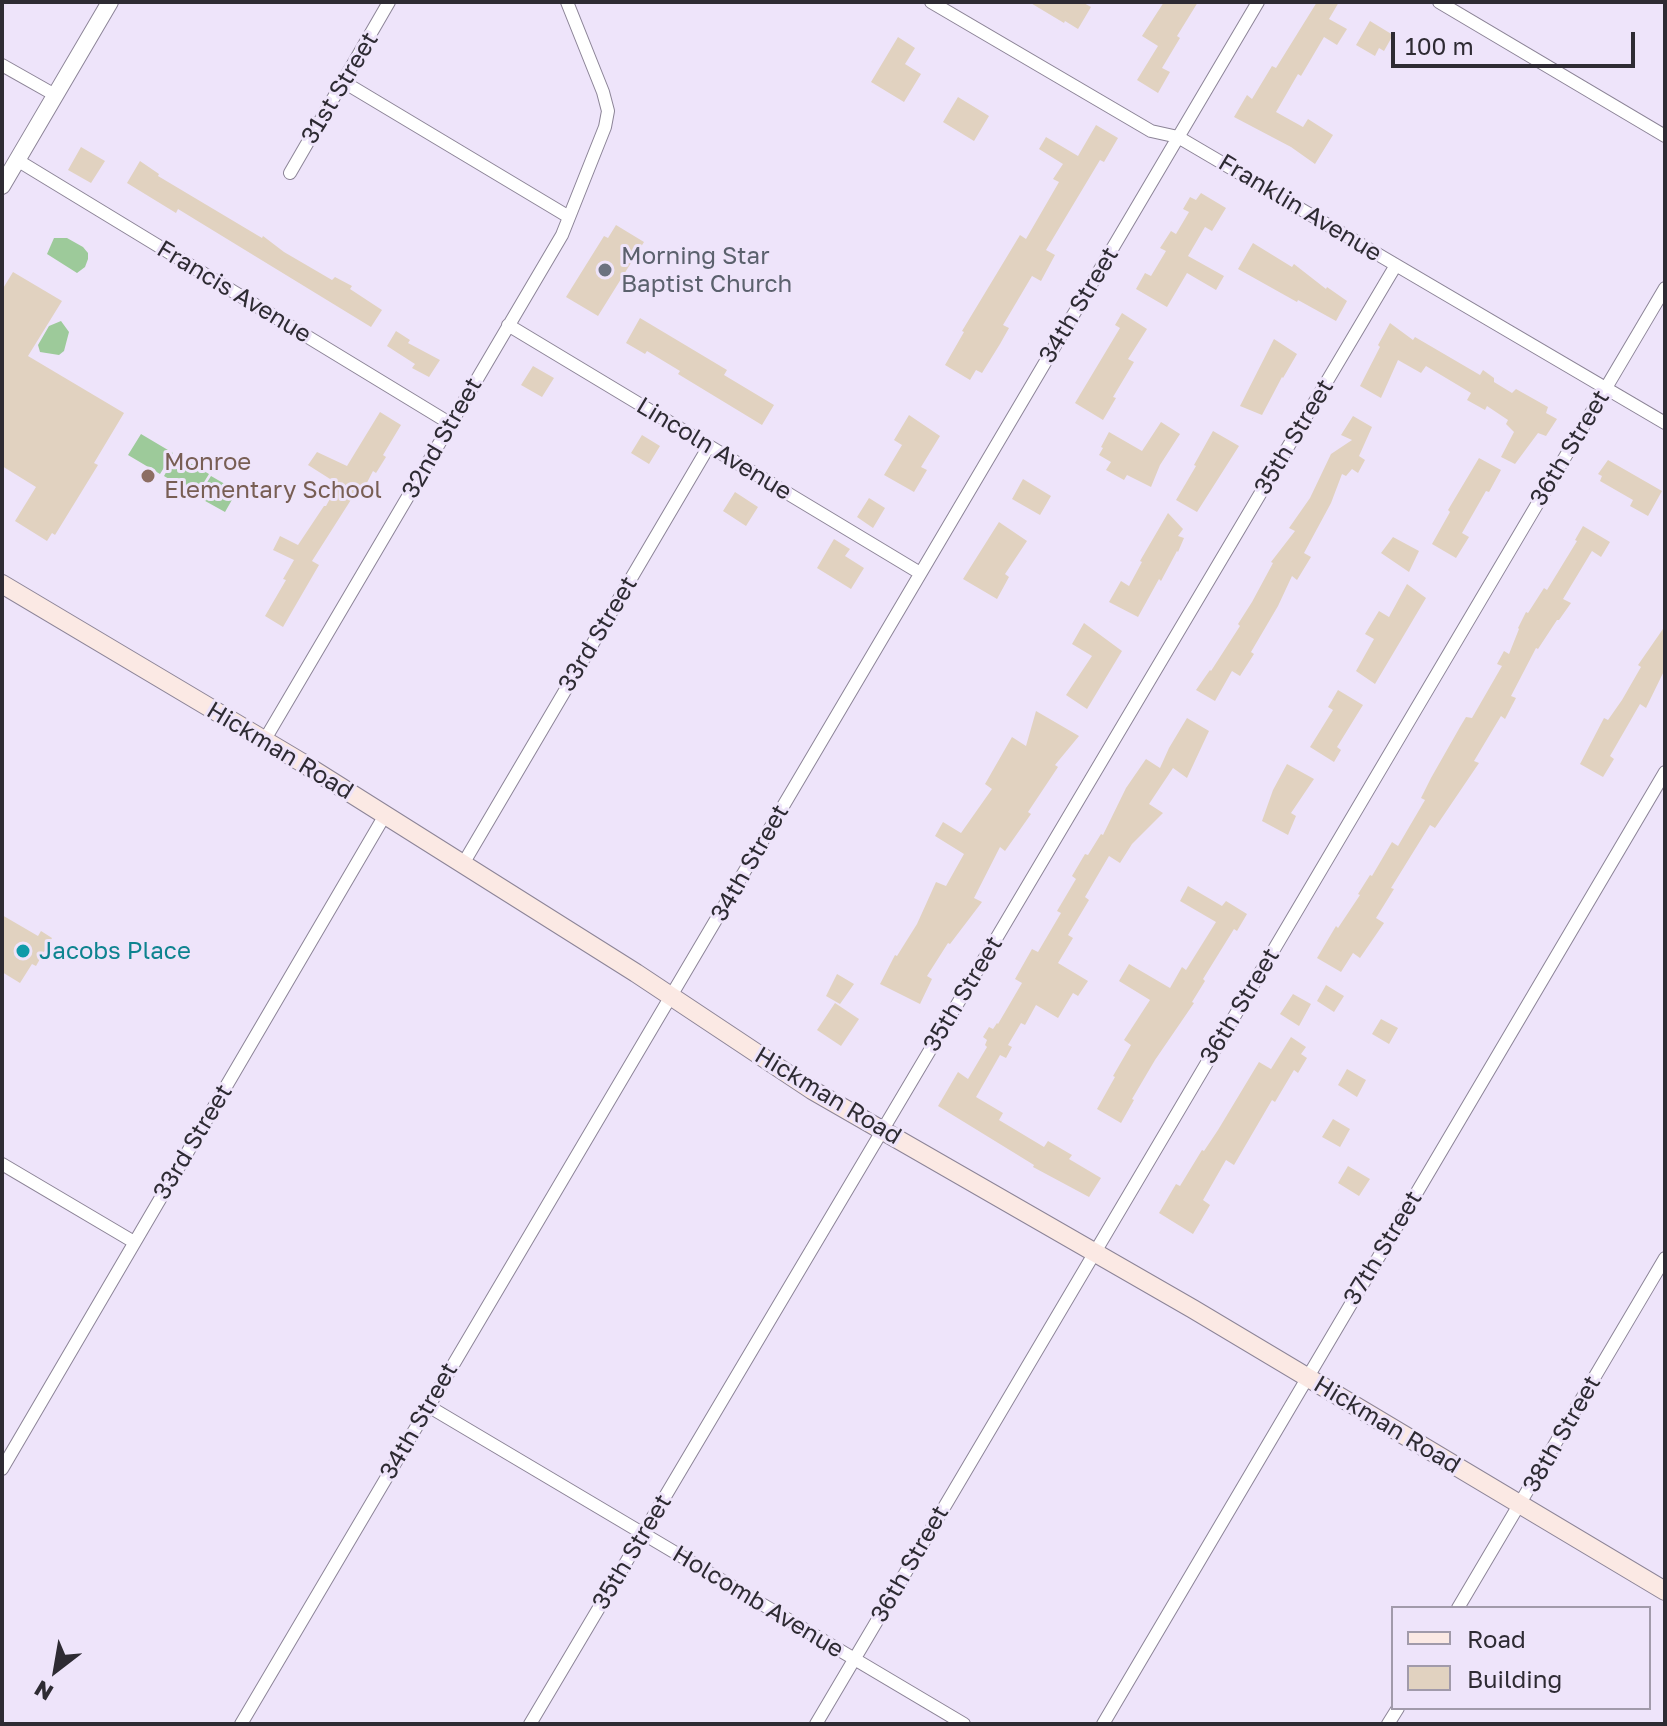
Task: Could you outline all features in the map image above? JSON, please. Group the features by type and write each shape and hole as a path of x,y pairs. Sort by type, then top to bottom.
{"main road":[{"name":"Hickman Road","path":"2,584 385,815 671,996 812,1090 1307,1377 1665,1591"}],"street":[{"path":"2,186 110,2"},
{"name":"31st Street","path":"290,173 389,2"},
{"name":"32nd Street","path":"264,741 562,235 605,127 608,111 567,2"},
{"name":"Franklin Avenue","path":"931,2 1151,131 1178,137 1665,423"},
{"name":"34th Street","path":"241,1724 1258,2"},
{"path":"1439,2 1665,136"},
{"path":"2,65 55,95"},
{"path":"342,81 569,217"},
{"name":"Francis Avenue","path":"17,160 451,424"},
{"name":"35th Street","path":"530,1724 1396,265"},
{"name":"36th Street","path":"816,1724 1665,288"},
{"name":"Lincoln Avenue","path":"508,325 920,573"},
{"name":"33rd Street","path":"463,864 709,446"},
{"name":"37th Street","path":"1103,1724 1665,772"},
{"name":"33rd Street","path":"2,1469 385,815"},
{"path":"2,1164 134,1242"},
{"name":"38th Street","path":"1459,1606 1665,1258"},
{"name":"Holcomb Avenue","path":"428,1406 964,1724"}],"green space":[{"path":"54,238 67,238 83,247 88,253 85,267 77,273 47,254"},
{"path":"61,321 69,332 64,351 59,355 40,352 38,345 49,326"},
{"path":"141,434 173,453 160,474 128,455"},
{"path":"176,455 209,474 196,495 164,476"},
{"path":"211,476 237,491 225,512 198,497"}],"building":[{"path":"1029,2 1082,2 1091,7 1078,29"},
{"path":"1164,2 1198,2 1162,68 1170,72 1158,93 1137,80 1158,46 1142,36"},
{"path":"1317,2 1339,2 1329,19 1347,29 1337,45 1324,37 1276,112 1303,127 1308,119 1333,135 1315,164 1291,147 1234,117 1247,95 1252,99 1272,66 1276,68"},
{"path":"1370,21 1393,35 1384,51 1379,48 1375,56 1356,45"},
{"path":"898,37 915,48 905,64 921,74 904,102 871,82"},
{"path":"958,97 989,116 974,141 943,122"},
{"path":"1096,125 1118,138 1104,162 1100,160 1046,250 1055,255 1041,281 1032,276 1003,325 1009,328 1000,344 982,373 976,370 970,380 945,365 1020,235 1026,239 1059,182 1053,179 1063,164 1039,149 1046,137 1078,156"},
{"path":"81,147 105,161 91,183 68,170"},
{"path":"140,161 158,176 263,236 284,252 332,280 335,277 352,286 350,289 382,310 371,327 178,209 176,213 127,183"},
{"path":"1201,193 1226,208 1212,231 1205,227 1188,256 1224,276 1216,290 1187,273 1167,307 1136,289 1145,273 1151,276 1166,251 1160,248 1171,231 1176,234 1189,212 1183,209 1190,197 1196,200"},
{"name":"Morning Star Baptist Church","path":"616,225 644,242 598,316 566,297 604,236 608,238"},
{"path":"1253,243 1292,267 1294,264 1347,301 1336,321 1238,269"},
{"name":"Monroe Elementary School","path":"13,272 62,301 28,356 124,413 94,463 98,465 55,535 52,533 47,541 15,521 36,487 2,466 2,290"},
{"path":"1122,313 1147,329 1128,359 1134,362 1103,420 1075,403 1120,328 1115,325"},
{"path":"640,318 727,370 724,375 774,405 762,425 678,374 680,371 647,351 645,354 626,343"},
{"path":"1390,323 1413,340 1415,337 1480,375 1483,370 1494,378 1494,382 1512,393 1516,389 1548,407 1546,413 1557,419 1546,436 1538,433 1515,464 1501,457 1514,432 1506,424 1508,420 1487,406 1485,410 1467,400 1471,393 1426,366 1421,373 1398,360 1381,398 1360,386"},
{"path":"396,331 410,340 408,343 440,360 429,377 412,368 415,364 387,346"},
{"path":"1274,339 1297,354 1262,415 1240,406"},
{"path":"533,366 554,378 542,397 521,385"},
{"path":"380,412 401,425 376,473 373,471 359,498 354,495 312,561 319,565 283,627 265,616 294,560 273,550 280,536 298,545 338,484 308,465 317,452 347,466"},
{"path":"909,415 940,436 921,467 927,470 914,492 884,475 902,445 894,440"},
{"path":"1353,416 1372,427 1359,456 1365,460 1358,473 1352,469 1346,476 1342,474 1331,503 1304,553 1311,557 1297,580 1292,576 1240,676 1232,671 1215,701 1196,690 1240,626 1238,624 1271,562 1295,531 1289,528 1310,498 1331,454 1352,440 1341,435"},
{"path":"1161,422 1180,434 1160,465 1151,487 1127,475 1124,480 1106,470 1111,462 1099,455 1109,432 1142,451"},
{"path":"1213,431 1239,446 1197,512 1176,500"},
{"path":"642,435 660,446 649,464 631,453"},
{"path":"1479,458 1501,470 1462,533 1469,537 1456,558 1432,544"},
{"path":"1608,460 1662,491 1648,516 1630,506 1633,500 1600,481 1602,476 1598,474"},
{"path":"1023,479 1051,496 1040,515 1012,499"},
{"path":"735,492 758,507 746,526 723,511"},
{"path":"869,498 885,508 873,528 857,517"},
{"path":"1168,513 1183,529 1178,536 1184,538 1138,617 1109,602 1121,581 1129,586"},
{"path":"999,522 1027,541 1005,574 1009,577 997,599 963,579"},
{"path":"1583,526 1610,542 1601,557 1592,551 1563,599 1571,603 1536,648 1511,696 1516,698 1505,719 1501,716 1474,761 1479,763 1435,828 1430,825 1391,888 1394,889 1376,918 1384,923 1360,958 1353,953 1341,972 1317,958 1392,842 1398,846 1425,800 1421,798 1460,727 1466,717 1472,718 1502,666 1497,664 1504,651 1509,654 1526,612 1544,588 1547,590"},
{"path":"1393,537 1419,551 1409,572 1381,553"},
{"path":"834,539 850,549 845,556 864,568 851,589 817,568"},
{"path":"1407,584 1426,598 1375,684 1356,671 1374,639 1365,634 1379,611 1389,617"},
{"path":"1084,623 1122,651 1087,709 1066,695 1092,656 1072,644"},
{"path":"1665,626 1665,669 1646,708 1640,704 1610,756 1614,759 1603,777 1580,764 1604,718 1608,720 1622,700 1641,667 1638,665"},
{"path":"1338,690 1363,705 1337,747 1341,750 1334,762 1310,747 1333,710 1328,707"},
{"path":"1036,711 1079,736 1055,765 1058,767 1028,812 1031,814 1005,851 1000,847 974,898 982,902 948,943 927,976 932,979 920,1004 880,984 895,955 917,924 936,882 946,886 964,854 935,836 943,822 961,833 992,789 985,784 1012,737 1026,746"},
{"path":"1187,718 1209,731 1187,778 1173,768 1149,804 1163,813 1132,844 1120,863 1109,856 1085,897 1089,900 1068,935 1073,938 1058,963 1088,981 1078,996 1073,993 1058,1018 1036,1005 1025,1025 1021,1023 1008,1045 1012,1047 1006,1058 1000,1055 976,1097 1003,1113 999,1120 1044,1147 1048,1141 1072,1155 1069,1159 1101,1178 1089,1197 1033,1167 938,1106 958,1072 968,1079 987,1047 987,1040 983,1037 989,1027 993,1029 998,1024 1022,983 1015,979 1032,949 1038,952 1061,913 1057,911 1076,879 1072,876 1085,854 1088,855 1103,835 1126,788 1146,759 1160,768"},
{"path":"1287,764 1314,779 1291,813 1296,816 1288,835 1262,821"},
{"path":"1188,886 1222,906 1226,901 1247,914 1203,979 1205,981 1194,1003 1155,1060 1121,1123 1097,1109 1131,1045 1124,1040 1150,1000 1119,981 1129,964 1170,988 1182,967 1186,970 1216,922 1180,901"},
{"name":"Jacobs Place","path":"2,915 38,936 41,931 52,938 36,966 32,964 20,983 2,972"},
{"path":"837,974 854,984 840,1004 826,996"},
{"path":"1326,985 1344,996 1334,1012 1317,1001"},
{"path":"1293,994 1311,1004 1299,1026 1280,1014"},
{"path":"835,1003 859,1019 841,1046 817,1030"},
{"path":"1381,1019 1398,1028 1389,1044 1372,1034"},
{"path":"1291,1037 1306,1047 1301,1054 1307,1058 1298,1073 1294,1070 1275,1102 1272,1100 1234,1165 1226,1160 1203,1200 1210,1205 1193,1234 1159,1213 1176,1184 1180,1186 1218,1130 1259,1062 1271,1069"},
{"path":"1347,1069 1366,1080 1357,1097 1338,1085"},
{"path":"1333,1119 1350,1129 1340,1147 1322,1137"},
{"path":"1348,1166 1370,1179 1359,1196 1338,1183"}],"place":[{"name":"Morning Star Baptist Church","path":"605,270"},
{"name":"Monroe Elementary School","path":"148,476"},
{"name":"Jacobs Place","path":"23,951"}]}
